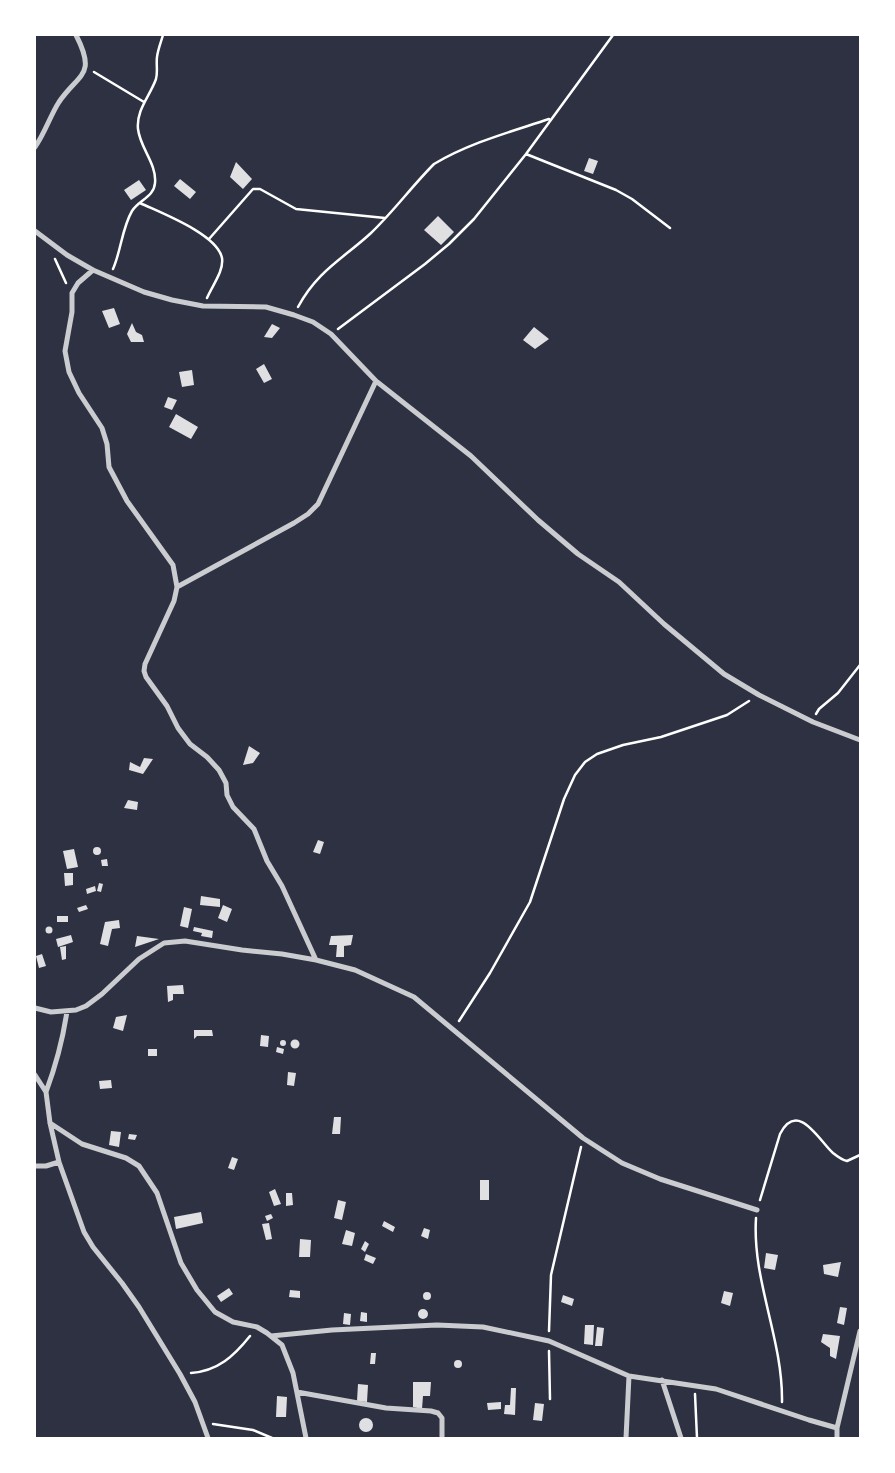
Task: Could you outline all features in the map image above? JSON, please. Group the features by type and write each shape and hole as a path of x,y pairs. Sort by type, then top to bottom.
{"street":[{"path":"35,147 58,103 79,80 85,67 83,48 76,35"},
{"path":"35,231 66,255 93,270 144,292 203,306 266,307 314,322 331,334 376,381 471,456 538,520 578,554 618,582 700,656 724,674 758,695 813,722 860,740"},
{"path":"93,270 78,283 72,293 72,312 65,351 69,372 79,394 102,428 107,444 109,467 126,500 173,565 177,587 167,618 145,664 146,677 167,706 190,744 206,757 223,776 227,795 233,807 254,829 267,862 282,886 316,960"},
{"path":"177,587 294,523 308,514 318,504 376,381"},
{"path":"35,1008 51,1012 67,1011 86,1006 102,994 139,959 164,943 185,941 316,960 355,970 414,996 583,1138 622,1163 660,1179 757,1210"},
{"path":"46,1092 63,1038 67,1011"},
{"path":"35,1074 46,1092 50,1123 59,1162 84,1232 93,1247 139,1307 180,1374 195,1402 208,1438"},
{"path":"50,1123 82,1144 126,1158 139,1166 157,1193 181,1263 197,1290 215,1312 233,1322 257,1327 282,1345 297,1392 306,1438"},
{"path":"35,1166 46,1166 59,1162"},
{"path":"271,1336 332,1330 437,1325 482,1327 549,1341 629,1376 695,1385 741,1397 837,1428"},
{"path":"837,1438 837,1428 860,1331"},
{"path":"626,1438 629,1376"},
{"path":"662,1380 681,1438"},
{"path":"297,1392 386,1408 438,1413 442,1418 442,1438"}],"path":[{"path":"110,278 120,252 128,219 133,209 154,192 156,175 138,130 140,113 157,74 158,51 164,35"},
{"path":"331,334 449,244 474,219 526,154 613,35"},
{"path":"85,67 144,102"},
{"path":"294,315 300,303 319,277 370,233 434,164 447,156 485,140 551,119"},
{"path":"526,154 632,198 670,228"},
{"path":"209,239 253,189 260,189 296,209 385,218"},
{"path":"140,203 209,239 218,249 222,259 218,275 203,306"},
{"path":"49,242 61,273 72,293"},
{"path":"813,722 819,709 832,698 860,665"},
{"path":"454,1029 490,973 530,902 564,799 575,775 584,762 597,754 623,745 661,737 727,715 758,695"},
{"path":"782,1411 782,1387 778,1359 757,1261 755,1234 757,1210 780,1134 790,1122 804,1123 814,1130 841,1160 847,1161 860,1155"},
{"path":"550,1399 549,1308 552,1275 583,1138"},
{"path":"180,1374 209,1370 230,1359 257,1327"},
{"path":"695,1385 696,1438"},
{"path":"202,1423 253,1430 272,1438"}],"building":[{"path":"589,158 598,161 593,174 584,171"},
{"path":"236,162 252,179 243,189 230,177"},
{"path":"180,179 196,192 190,199 174,186"},
{"path":"139,180 146,190 131,200 124,190"},
{"path":"438,216 454,232 441,245 424,230"},
{"path":"114,308 120,324 109,328 102,311"},
{"path":"132,323 136,332 142,335 144,342 131,342 127,334"},
{"path":"272,324 280,328 272,338 264,337"},
{"path":"534,327 549,339 535,349 523,340"},
{"path":"264,364 272,379 264,383 256,369"},
{"path":"192,370 194,385 182,387 179,372"},
{"path":"168,397 177,400 172,410 164,407"},
{"path":"176,414 198,427 191,439 169,427"},
{"path":"249,746 260,753 253,763 243,765"},
{"path":"144,758 153,759 143,774 129,770 130,762 140,767"},
{"path":"128,800 138,802 137,810 124,808"},
{"path":"318,840 324,842 320,854 313,852"},
{"path":"97,847 101,851 97,855 93,851"},
{"path":"74,849 78,867 67,869 63,851"},
{"path":"107,859 108,866 102,866 101,860"},
{"path":"64,873 73,873 73,885 65,886"},
{"path":"99,883 103,884 101,892 97,891"},
{"path":"95,886 96,891 87,894 86,889"},
{"path":"201,896 220,899 220,907 200,905"},
{"path":"86,905 88,909 79,912 77,908"},
{"path":"223,905 232,909 227,922 218,918"},
{"path":"184,907 192,909 188,928 180,926"},
{"path":"57,916 68,916 68,922 57,922"},
{"path":"119,920 120,928 112,929 108,946 100,944 105,922"},
{"path":"49,927 52,930 49,933 46,930"},
{"path":"194,927 213,931 212,938 201,936 202,933 193,931"},
{"path":"71,935 73,942 58,947 56,939"},
{"path":"353,935 351,945 344,946 344,957 336,957 337,945 329,945 331,936"},
{"path":"137,936 159,939 135,947"},
{"path":"66,946 66,959 62,960 60,947"},
{"path":"42,954 46,966 39,968 36,956"},
{"path":"183,985 184,994 173,994 173,1000 168,1002 167,986"},
{"path":"127,1015 123,1031 113,1028 116,1017"},
{"path":"194,1030 212,1030 213,1036 197,1036 194,1039"},
{"path":"261,1035 269,1036 268,1047 260,1046"},
{"path":"295,1039 300,1044 295,1049 290,1044"},
{"path":"283,1040 286,1043 283,1046 280,1043"},
{"path":"277,1047 284,1049 283,1054 276,1052"},
{"path":"148,1049 157,1049 157,1056 148,1056"},
{"path":"288,1072 296,1073 294,1086 287,1085"},
{"path":"111,1080 112,1088 100,1089 99,1081"},
{"path":"334,1117 341,1117 340,1134 332,1134"},
{"path":"111,1131 121,1132 119,1147 109,1145"},
{"path":"129,1134 137,1135 135,1140 128,1139"},
{"path":"232,1157 238,1159 234,1170 228,1168"},
{"path":"480,1180 489,1180 489,1200 480,1200"},
{"path":"275,1189 281,1204 274,1206 269,1192"},
{"path":"286,1193 292,1193 293,1205 286,1206"},
{"path":"338,1200 346,1202 342,1220 334,1218"},
{"path":"201,1212 203,1223 176,1229 174,1217"},
{"path":"271,1214 273,1218 267,1221 265,1216"},
{"path":"384,1221 395,1227 393,1232 382,1226"},
{"path":"269,1223 272,1239 266,1240 262,1224"},
{"path":"424,1228 430,1230 428,1239 421,1236"},
{"path":"346,1230 355,1233 352,1246 342,1244"},
{"path":"300,1239 311,1240 310,1257 299,1257"},
{"path":"365,1241 369,1244 365,1252 361,1249"},
{"path":"766,1253 778,1255 775,1270 764,1268"},
{"path":"366,1254 376,1258 373,1264 364,1260"},
{"path":"841,1262 838,1277 824,1274 823,1265"},
{"path":"229,1288 233,1294 221,1302 217,1296"},
{"path":"290,1290 300,1291 300,1298 289,1297"},
{"path":"724,1291 733,1293 730,1306 721,1303"},
{"path":"427,1292 431,1296 427,1300 423,1296"},
{"path":"563,1295 574,1299 572,1306 561,1302"},
{"path":"840,1307 847,1308 844,1325 837,1323"},
{"path":"423,1309 428,1314 423,1319 418,1314"},
{"path":"361,1312 367,1313 367,1322 360,1321"},
{"path":"344,1313 351,1314 350,1325 343,1324"},
{"path":"585,1325 594,1325 593,1345 584,1344"},
{"path":"597,1327 604,1328 602,1346 595,1346"},
{"path":"823,1334 840,1336 836,1359 830,1356 830,1348 821,1342"},
{"path":"371,1353 376,1353 375,1364 370,1364"},
{"path":"458,1360 462,1364 458,1368 454,1364"},
{"path":"413,1382 431,1382 430,1396 423,1396 422,1409 413,1407"},
{"path":"358,1384 368,1385 367,1402 357,1401"},
{"path":"511,1388 516,1388 515,1415 504,1414 505,1405 510,1405"},
{"path":"277,1396 287,1397 286,1417 276,1417"},
{"path":"501,1402 501,1409 488,1410 487,1403"},
{"path":"535,1403 544,1404 542,1421 533,1420"},
{"path":"363,1418 369,1418 373,1425 369,1432 363,1432 359,1428 359,1422"}]}
